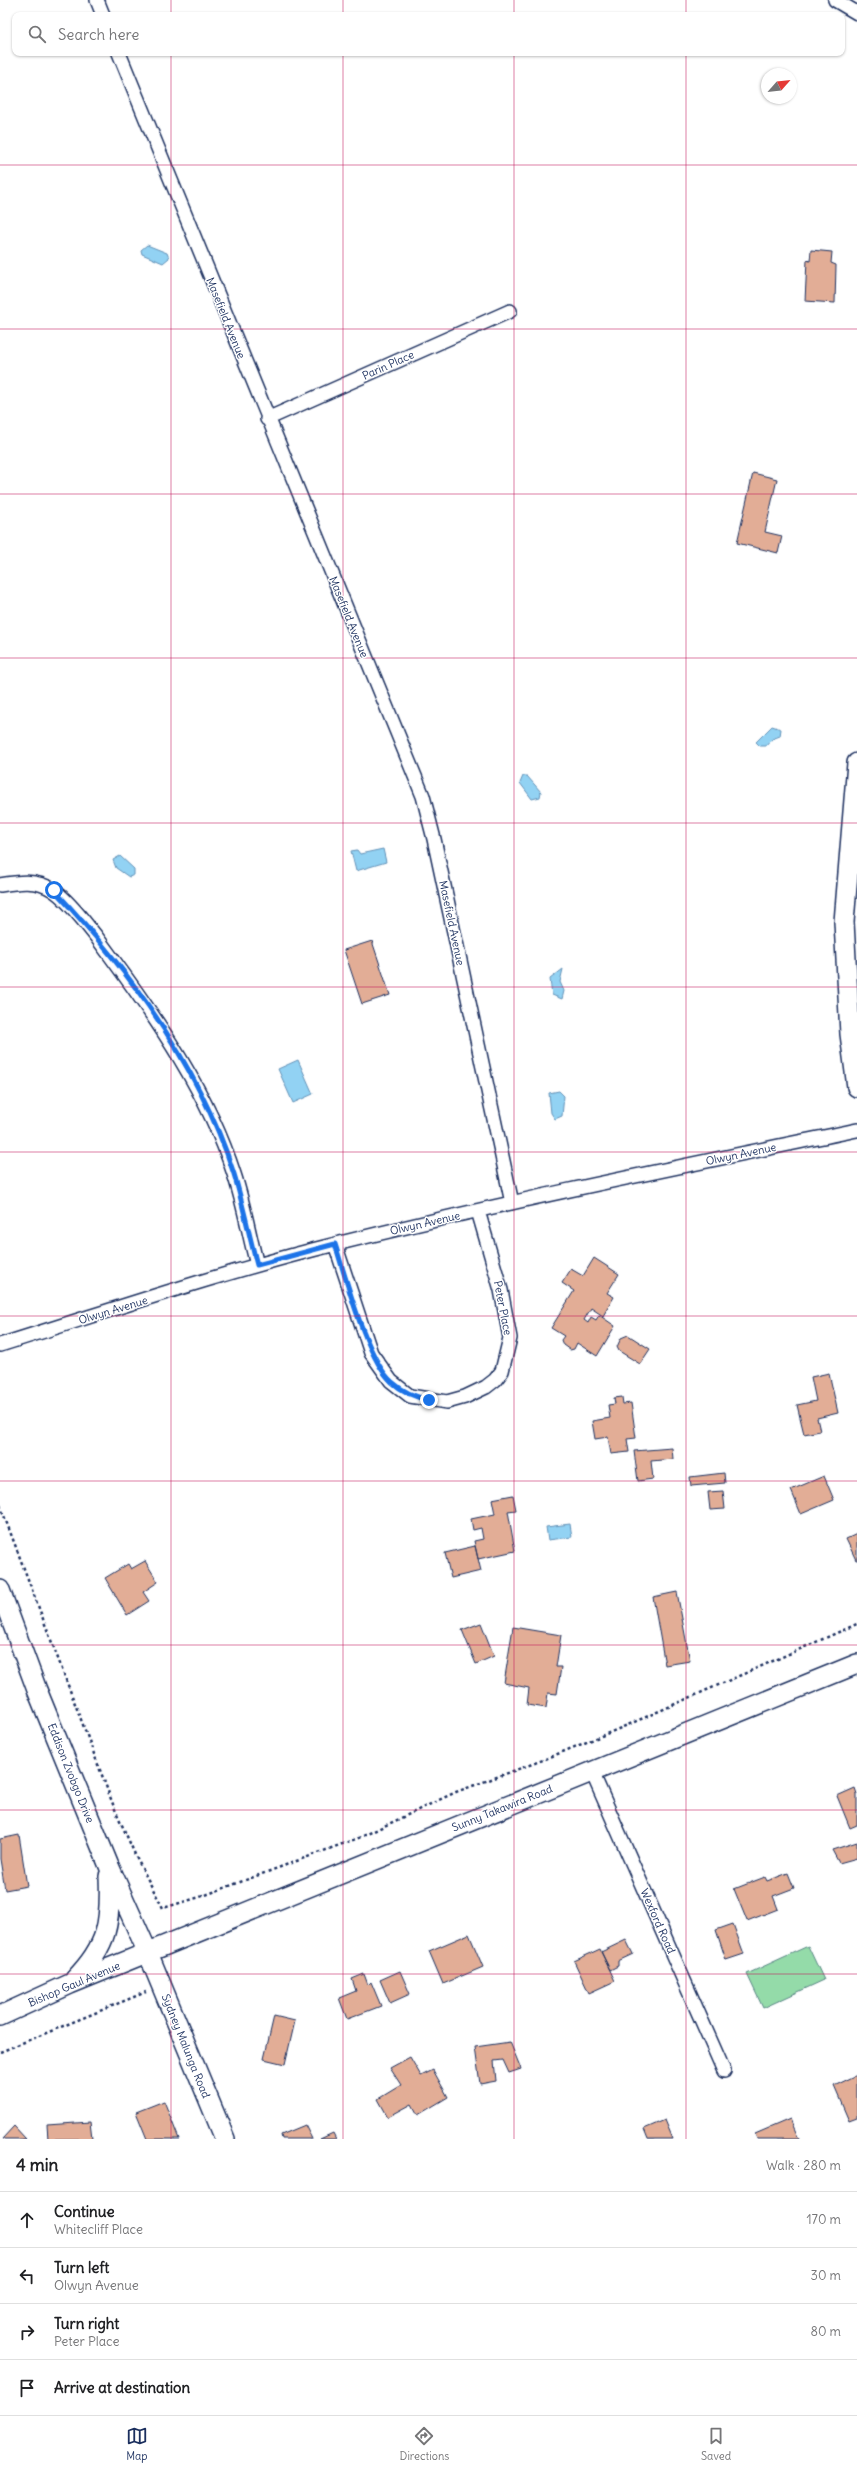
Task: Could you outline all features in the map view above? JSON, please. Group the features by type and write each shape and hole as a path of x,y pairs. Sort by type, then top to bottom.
{"main road":[{"path":"857,763 844,922 857,1087"},
{"name":"Eddison Zvobgo Drive","path":"0,1590 37,1690 109,1866 148,1953"},
{"name":"Sunny Takawira Road","path":"148,1953 857,1664"},
{"path":"70,1984 92,1961 102,1941 110,1918 109,1866"},
{"name":"Bishop Gaul Avenue","path":"0,2016 70,1984 148,1953"},
{"name":"Sydney Malunga Road","path":"148,1953 225,2139"}],"street":[{"path":"97,0 102,12"},
{"path":"835,0 857,13"},
{"name":"Masefield Avenue","path":"120,56 267,419 423,796 436,847 512,1203"},
{"name":"Parin Place","path":"267,419 510,311"},
{"path":"0,885 27,882 38,883 54,890 92,930 141,998 180,1056 211,1116 234,1174 257,1265"},
{"name":"Olwyn Avenue","path":"0,1345 257,1265 335,1244 478,1210 857,1130"},
{"name":"Peter Place","path":"335,1244 371,1352 390,1381 410,1396 447,1402 465,1397 486,1387 495,1380 502,1371 510,1338 501,1290 478,1210"},
{"name":"Wexford Road","path":"592,1772 724,2071"}],"path":[{"path":"0,1505 114,1808 137,1859 163,1908 200,1897 361,1837 456,1792 543,1760 623,1727 857,1624"},
{"path":"0,2052 162,1986"}],"green space":[{"path":"808,1946 824,1980 763,2008 747,1974"}],"water":[{"path":"147,245 167,253 169,258 163,263 142,254 141,250"},
{"path":"772,726 781,729 780,736 772,739 766,746 760,746 756,742"},
{"path":"523,776 527,776 541,792 540,797 532,799 520,783"},
{"path":"383,849 386,862 356,871 351,851 357,850 360,854"},
{"path":"120,856 134,869 134,875 129,877 116,868 113,860"},
{"path":"563,969 560,982 564,991 562,999 552,995 550,979"},
{"path":"298,1060 313,1094 293,1103 278,1069"},
{"path":"559,1091 564,1096 562,1116 555,1119 551,1113 549,1093"},
{"path":"570,1524 572,1537 548,1540 546,1527"}],"building":[{"path":"811,250 832,252 831,263 836,265 835,303 805,301 807,260 810,261"},
{"path":"753,473 777,479 765,532 782,536 778,553 737,543"},
{"path":"372,941 390,995 362,1004 344,950"},
{"path":"594,1258 619,1274 607,1293 614,1297 603,1316 591,1308 584,1320 588,1323 591,1317 596,1320 599,1315 615,1326 597,1356 577,1343 574,1349 570,1350 563,1345 561,1340 564,1336 551,1328 574,1291 562,1283 571,1269 583,1276"},
{"path":"628,1335 650,1349 640,1364 619,1351 617,1347 621,1338"},
{"path":"829,1373 838,1413 817,1418 820,1431 804,1434 797,1405 816,1401 811,1377"},
{"path":"622,1397 623,1404 631,1403 636,1438 627,1439 629,1452 611,1454 608,1437 595,1439 592,1421 610,1418 608,1405 615,1404 614,1398"},
{"path":"672,1448 673,1459 651,1461 653,1479 638,1481 634,1451"},
{"path":"724,1473 725,1483 691,1486 690,1477"},
{"path":"824,1476 834,1500 801,1514 791,1490"},
{"path":"723,1491 725,1509 710,1510 708,1492"},
{"path":"513,1495 516,1510 508,1511 515,1551 478,1559 474,1541 483,1539 481,1528 473,1530 471,1519 495,1514 492,1499"},
{"path":"857,1534 857,1560 856,1560 846,1539"},
{"path":"475,1546 481,1571 451,1578 445,1553"},
{"path":"145,1561 158,1582 143,1592 149,1601 127,1615 105,1578 128,1564 131,1569"},
{"path":"677,1592 690,1661 665,1665 653,1597"},
{"path":"481,1623 494,1656 476,1664 462,1630"},
{"path":"513,1627 561,1635 556,1667 561,1667 557,1694 548,1693 546,1708 527,1705 529,1688 504,1683"},
{"path":"855,1788 857,1794 857,1825 850,1828 837,1796"},
{"path":"19,1835 27,1886 5,1890 0,1859 0,1839"},
{"path":"857,1842 857,1858 839,1863 832,1850"},
{"path":"788,1873 794,1888 773,1896 778,1909 747,1921 734,1889 765,1877 767,1881"},
{"path":"733,1924 744,1954 726,1960 716,1930"},
{"path":"469,1934 483,1967 443,1984 429,1951"},
{"path":"626,1940 633,1954 618,1961 618,1966 610,1970 601,1952"},
{"path":"600,1949 615,1981 589,1993 574,1961"},
{"path":"400,1971 410,1994 390,2003 380,1980"},
{"path":"364,1974 368,1985 371,1982 381,2006 347,2019 339,1998 356,1991 352,1979"},
{"path":"274,2016 295,2021 285,2064 264,2059"},
{"path":"510,2042 521,2069 509,2073 503,2060 494,2061 496,2081 480,2084 475,2047"},
{"path":"410,2057 421,2076 433,2070 448,2097 418,2115 412,2104 388,2117 378,2099 401,2085 390,2068"},
{"path":"857,2075 857,2118 849,2121 834,2086"},
{"path":"164,2101 179,2139 147,2139 136,2112"},
{"path":"790,2119 799,2139 757,2139 755,2134"},
{"path":"665,2120 673,2139 648,2139 644,2129"},
{"path":"90,2122 92,2139 48,2139 47,2125"},
{"path":"305,2125 312,2139 282,2139 281,2135"},
{"path":"14,2126 26,2139 2,2139"},
{"path":"333,2133 336,2139 320,2139"}],"route":[{"path":"54,890 92,930 141,998 180,1056 211,1116 234,1174 257,1265 335,1244 371,1352 390,1381 410,1396 429,1400"}]}
